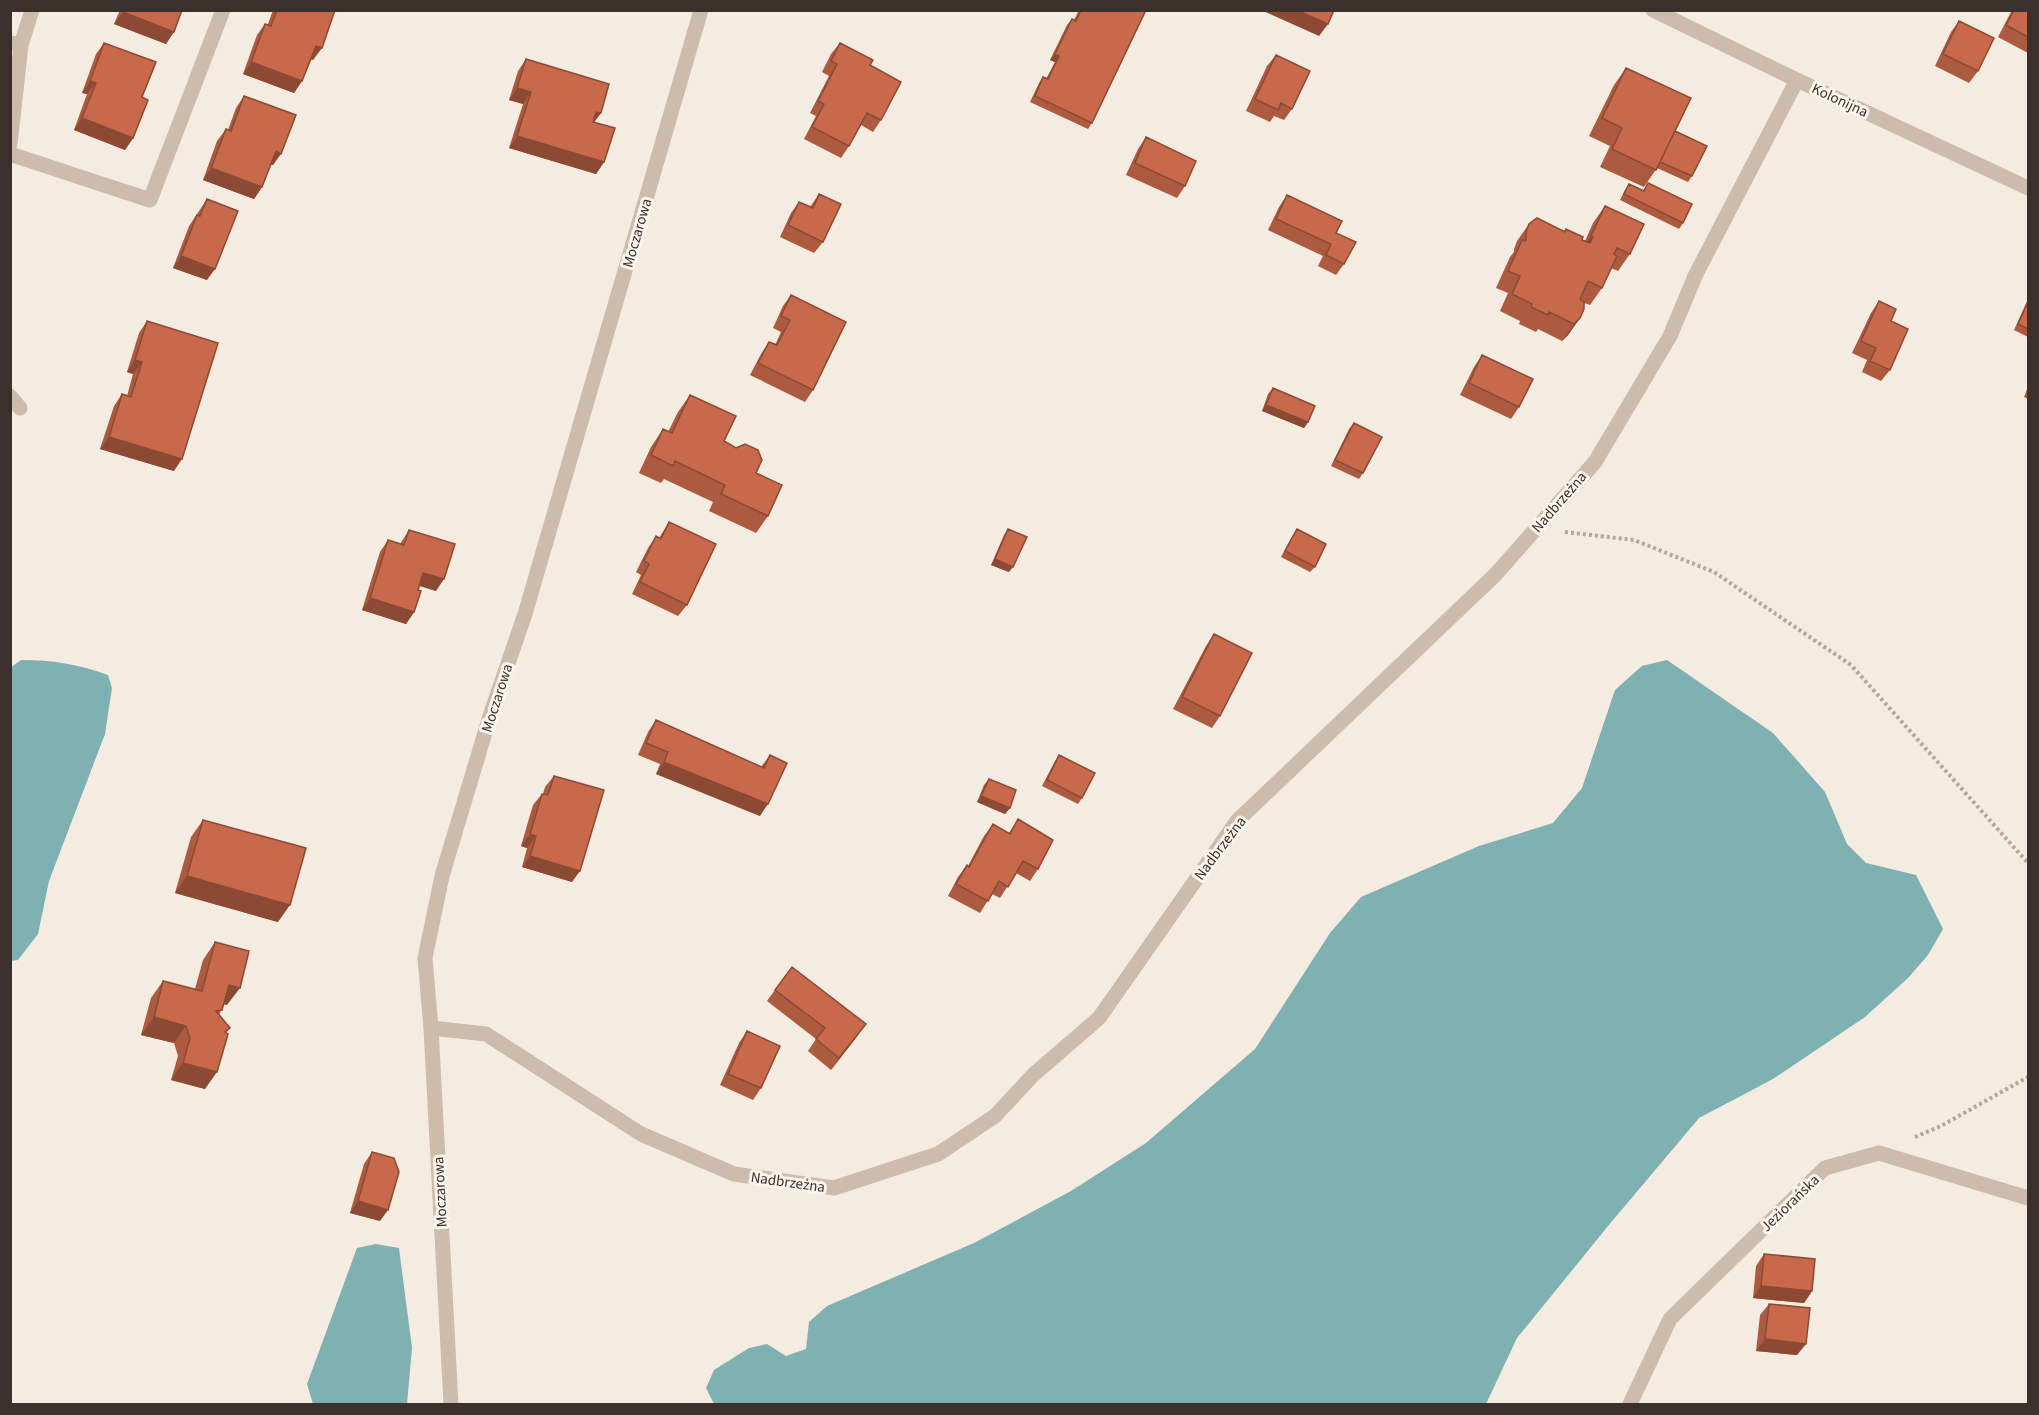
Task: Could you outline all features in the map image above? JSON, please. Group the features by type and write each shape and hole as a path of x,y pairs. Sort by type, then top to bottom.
{"street":[{"path":"10,144 16,44 32,10"},
{"path":"10,154 150,200 223,10"},
{"name":"Moczarowa","path":"452,1404 425,958 442,876 490,716 525,614 701,10"},
{"name":"Kolonijna","path":"1653,10 1797,80 2028,186"},
{"name":"Nadbrzeżna","path":"431,1029 486,1034 641,1134 734,1174 834,1188 938,1154 995,1116 1032,1075 1099,1018 1237,821 1495,575 1594,462 1670,336 1696,274 1797,80"},
{"path":"1879,1152 2028,1198"},
{"name":"Jeziorańska","path":"1630,1404 1670,1319 1825,1168 1879,1152"}],"path":[{"path":"1536,528 1634,540 1714,572 1842,659 1851,666 2028,863"},
{"path":"1879,1152 1941,1126 2028,1077"}],"water":[{"path":"21,660 65,663 97,671 108,675 112,688 105,734 49,881 38,934 18,960 11,961 10,668"},
{"path":"1667,660 1773,733 1825,792 1847,844 1866,863 1916,875 1943,929 1928,955 1908,978 1865,1017 1773,1079 1699,1118 1517,1338 1486,1404 714,1404 706,1388 714,1370 749,1348 767,1344 786,1356 806,1349 809,1322 827,1306 974,1243 1071,1191 1146,1143 1255,1049 1330,933 1361,897 1479,846 1553,823 1582,788 1615,690 1642,666"},
{"path":"376,1244 399,1248 412,1348 407,1404 313,1404 307,1384 357,1248"}],"building":[{"path":"123,10 182,10 174,32 123,12"},
{"path":"277,10 335,10 322,48 316,46 302,81 251,62 265,24 271,26"},
{"path":"1081,10 1146,10 1092,123 1035,96 1043,77 1048,79 1059,56 1055,54 1072,19 1076,21"},
{"path":"1296,10 1334,10 1328,24"},
{"path":"2014,10 2028,10 2028,37 2006,25"},
{"path":"1959,21 1994,38 1978,71 1943,54"},
{"path":"104,43 156,62 142,97 148,100 133,138 82,118 96,83 90,81"},
{"path":"840,43 873,60 870,65 901,82 881,120 867,113 849,146 812,127 824,104 818,101 837,64 831,61"},
{"path":"1276,55 1310,71 1292,109 1281,103 1278,110 1255,99"},
{"path":"526,59 609,84 601,113 596,112 593,122 615,128 604,162 517,136 531,92 517,88"},
{"path":"1626,68 1691,98 1656,170 1612,149 1622,128 1602,118"},
{"path":"244,96 296,115 281,154 276,151 262,187 211,168 226,129 231,131"},
{"path":"1675,131 1707,146 1692,176 1660,162"},
{"path":"1146,137 1196,161 1185,186 1135,163"},
{"path":"1648,183 1692,204 1683,223 1624,194 1629,184 1644,191"},
{"path":"819,194 841,204 823,242 788,225 799,202 813,208"},
{"path":"1287,195 1342,221 1336,233 1356,242 1344,264 1326,255 1331,244 1276,219"},
{"path":"207,199 238,211 215,269 181,256 197,215 200,216"},
{"path":"1605,206 1644,224 1630,254 1617,248 1614,254 1617,256 1602,288 1588,281 1580,299 1584,302 1584,309 1574,324 1549,312 1548,315 1531,307 1532,304 1512,294 1520,276 1508,271 1522,240 1526,239 1529,224 1537,218 1565,232 1566,229 1583,237 1582,240 1590,243"},
{"path":"791,295 846,322 813,390 758,363 769,342 777,345 790,320 781,316"},
{"path":"1879,301 1896,309 1891,321 1908,329 1890,370 1870,361 1876,348 1861,341"},
{"path":"2028,302 2028,329 2018,324"},
{"path":"147,321 218,343 182,459 109,437 122,394 131,397 142,362 135,360"},
{"path":"1482,355 1533,379 1519,407 1469,383"},
{"path":"1273,388 1315,406 1308,422 1266,405"},
{"path":"690,395 736,416 724,441 736,448 745,444 758,450 762,460 756,473 782,485 768,516 721,494 725,485 675,461 673,466 651,455 663,429 672,433"},
{"path":"1354,423 1382,437 1363,473 1335,460"},
{"path":"669,522 716,544 687,605 640,582 649,564 644,561 656,536 661,539"},
{"path":"1008,529 1027,537 1013,567 995,559"},
{"path":"1297,529 1326,544 1315,567 1285,551"},
{"path":"409,530 455,544 444,579 423,573 418,590 421,591 414,612 370,598 388,540 404,545"},
{"path":"1214,634 1252,653 1220,716 1182,697"},
{"path":"656,720 764,768 770,755 787,763 768,804 664,762 668,752 646,743"},
{"path":"1059,755 1095,773 1082,798 1047,780"},
{"path":"554,776 604,790 580,871 530,856 536,836 530,834 542,794 548,795"},
{"path":"989,779 1016,790 1010,808 981,796"},
{"path":"1018,819 1053,840 1038,869 1023,861 1008,887 999,881 988,901 956,884 967,865 969,867 993,824 1010,834"},
{"path":"203,820 306,848 290,905 187,876"},
{"path":"215,942 249,951 240,988 229,985 222,1010 216,1011 230,1028 225,1032 228,1034 217,1072 183,1063 190,1038 186,1026 154,1017 163,981 202,991"},
{"path":"792,967 866,1024 839,1058 816,1039 825,1028 775,990"},
{"path":"747,1031 780,1046 761,1088 728,1074"},
{"path":"372,1152 394,1158 399,1172 388,1210 358,1201"},
{"path":"1764,1254 1815,1259 1812,1291 1761,1286"},
{"path":"1769,1304 1810,1308 1806,1344 1765,1339"}]}
